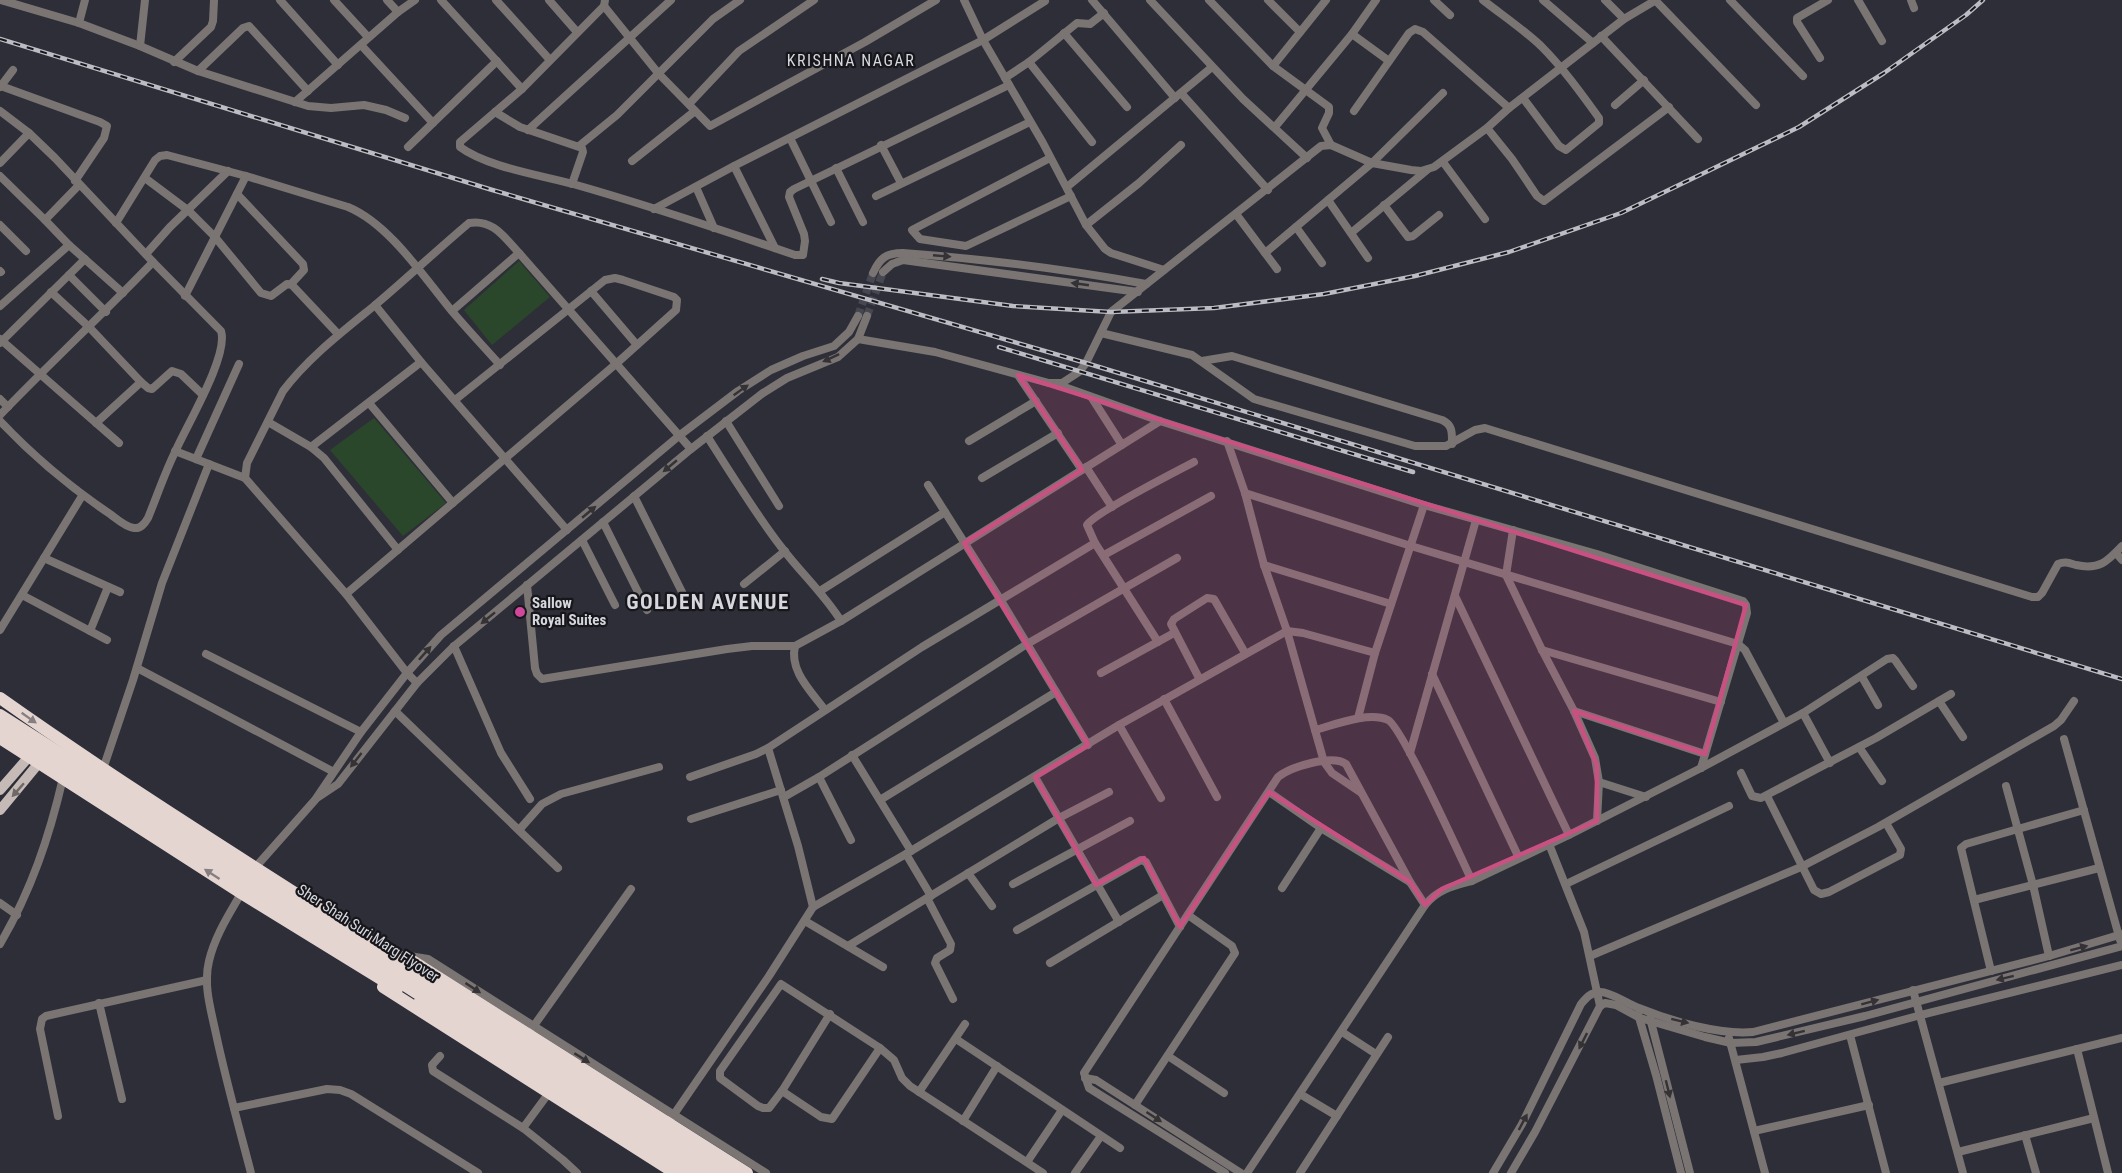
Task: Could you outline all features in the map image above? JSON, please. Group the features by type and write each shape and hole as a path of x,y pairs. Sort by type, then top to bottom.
{"highway":[{"path":"0,698 53,736 255,868 735,1173"},
{"name":"Sher Shah Suri Marg Flyover","path":"0,715 510,1041 722,1173"},
{"name":"Sher Shah Suri Marg Flyover","path":"0,725 500,1046 705,1173"},
{"path":"0,738 241,893 688,1173"},
{"path":"369,941 407,958 747,1173"},
{"path":"347,959 384,987 675,1173"}],"main road":[{"path":"0,810 53,736"},
{"path":"0,790 34,760"}],"street":[{"path":"1,0 79,23 198,71 295,102 316,108 375,106 405,118"},
{"path":"79,23 85,0"},
{"path":"140,46 146,0"},
{"path":"174,62 211,27 214,0"},
{"path":"280,0 338,65"},
{"path":"334,0 368,37"},
{"path":"387,0 398,12"},
{"path":"295,102 368,37 415,0"},
{"path":"441,0 522,89"},
{"path":"496,0 550,60"},
{"path":"549,0 577,32"},
{"path":"528,130 671,0"},
{"path":"579,146 617,115 713,19 740,0"},
{"path":"689,104 739,51 814,0"},
{"path":"936,0 712,126 706,124 658,73 605,3 522,89 460,142 460,147 495,164 572,184 795,255 803,255 806,241 789,194 794,189 1007,81 1077,23 1090,24 1104,13"},
{"path":"976,0 966,3 983,40 1086,225 1111,254 1164,270"},
{"path":"1092,0 1268,190"},
{"path":"1150,0 1243,99 1307,158"},
{"path":"1209,0 1273,66 1330,109 1322,128 1331,145"},
{"path":"1268,0 1300,32"},
{"path":"1273,66 1326,0"},
{"path":"1275,127 1352,34 1376,0"},
{"path":"1434,0 1450,15"},
{"path":"1483,0 1534,40 1562,69 1600,120 1598,125 1568,149 1559,146 1523,98"},
{"path":"1543,0 1593,43"},
{"path":"1605,0 1624,19"},
{"path":"1351,233 1428,169 1443,162 1601,36 1656,0 1756,105"},
{"path":"1730,0 1803,76"},
{"path":"1820,58 1796,20 1799,15 1828,0"},
{"path":"1858,0 1882,40"},
{"path":"654,209 983,40 1045,1"},
{"path":"198,71 243,28 249,26 308,90"},
{"path":"1354,111 1409,33 1415,29 1419,30 1509,108"},
{"path":"1064,33 1127,106"},
{"path":"1352,34 1389,61"},
{"path":"1601,36 1698,139"},
{"path":"361,45 433,123"},
{"path":"408,147 497,61"},
{"path":"1029,62 1092,142"},
{"path":"1050,158 912,230 920,239 966,246 1069,192 1212,67"},
{"path":"12,70 0,87 100,122 108,129 77,183 45,220"},
{"path":"1615,105 1644,80"},
{"path":"1265,253 1372,163 1443,93"},
{"path":"1487,128 1544,201 1669,107"},
{"path":"0,111 29,133 185,296 219,327 223,337 223,343 203,395 175,451 148,518 144,525 138,528 122,522 82,496 0,422"},
{"path":"632,161 695,111"},
{"path":"495,112 528,130 579,146 583,150 572,184"},
{"path":"876,196 1030,122"},
{"path":"0,163 29,133"},
{"path":"790,138 831,222"},
{"path":"881,145 901,183"},
{"path":"1086,225 1140,183 1181,145"},
{"path":"1056,384 1067,381 1086,363 1111,312 1322,146 1331,145 1372,163 1411,170 1428,169"},
{"path":"116,223 155,160 167,155 246,176 361,212 376,224 417,267 500,365"},
{"path":"1443,162 1485,219"},
{"path":"734,166 775,248"},
{"path":"836,168 862,222"},
{"path":"146,254 228,171"},
{"path":"0,176 69,245 123,293"},
{"path":"185,296 246,176"},
{"path":"145,178 189,211 215,237 248,279 264,294 271,296 286,284 291,284 304,270 304,266 237,194"},
{"path":"696,187 714,228"},
{"path":"1328,200 1368,258"},
{"path":"1384,206 1408,237 1413,236 1439,215"},
{"path":"1236,214 1277,269"},
{"path":"245,478 247,463 278,400 290,382 338,334 375,305 468,223 475,222 489,224 498,230 691,448"},
{"path":"0,225 26,251"},
{"path":"1296,228 1322,263"},
{"path":"0,306 69,245"},
{"path":"452,311 519,253"},
{"path":"873,273 881,258 888,254 903,253 994,260 1077,271 1146,284"},
{"path":"85,259 1,341 119,443"},
{"path":"883,272 892,264 903,260 1138,292"},
{"path":"0,415 106,312 153,262"},
{"path":"69,275 106,312"},
{"path":"346,594 617,363 676,310 677,300 674,297 615,278 604,280 455,400"},
{"path":"291,284 338,334"},
{"path":"591,291 637,345"},
{"path":"51,292 89,327 148,388 152,389 170,372 175,371 203,395"},
{"path":"375,305 421,362 567,530"},
{"path":"251,1173 225,1078 208,998 207,980 209,961 216,941 255,868 315,800 332,771 360,732 441,635 680,435 738,391 771,370 834,346 862,316 858,339 838,357 787,378 726,421 454,646 417,683 338,784 315,800"},
{"path":"1101,333 1179,351 1202,361 1254,399 1415,446 1440,448 1452,444 1475,429 1485,428 2036,598 2042,593 2058,564 2066,562 2094,567 2104,563 2119,549 2122,560"},
{"path":"858,339 935,352 1056,384 1160,421 1424,505 1597,554 1743,601 1747,613 1701,768"},
{"path":"1202,361 1232,356 1442,420 1447,422 1452,430 1452,444"},
{"path":"311,447 421,362"},
{"path":"196,459 239,363"},
{"path":"1018,375 1112,507"},
{"path":"96,423 141,382"},
{"path":"1092,398 1122,445"},
{"path":"0,399 8,407"},
{"path":"969,441 1036,400"},
{"path":"369,403 453,503"},
{"path":"726,421 779,506"},
{"path":"527,585 535,668 542,679 727,649 752,646 795,646 841,621 1160,421"},
{"path":"268,422 311,447 324,458 398,550"},
{"path":"982,478 1058,433"},
{"path":"707,436 761,520 784,551 820,591 841,621"},
{"path":"1227,441 1245,493 1264,565 1287,631 1324,762 1332,773 1363,793"},
{"path":"175,451 245,478 346,594 417,683"},
{"path":"1158,642 1095,543 1087,528 1087,523 1194,462"},
{"path":"103,769 137,668 162,583 208,464"},
{"path":"928,485 1088,745"},
{"path":"1245,493 1411,546 1738,644 1745,650 1784,723"},
{"path":"0,630 82,496"},
{"path":"634,496 685,598"},
{"path":"1104,555 1211,496"},
{"path":"1358,718 1390,604 1424,505"},
{"path":"820,591 945,512"},
{"path":"1410,753 1476,520"},
{"path":"603,522 647,610"},
{"path":"1513,530 1506,575 1574,711 1597,765 1599,782 1597,821"},
{"path":"582,540 615,605"},
{"path":"690,777 756,754 1000,599 1095,543"},
{"path":"744,584 784,551"},
{"path":"44,558 120,592"},
{"path":"691,819 782,793 819,777 1027,644 1177,558"},
{"path":"1264,565 1390,604"},
{"path":"506,581 517,594"},
{"path":"90,631 108,587"},
{"path":"22,595 106,640"},
{"path":"1455,596 1569,835"},
{"path":"1199,678 1171,626 1172,622 1207,598 1211,597 1245,653"},
{"path":"651,1149 769,976 813,907 908,853 1199,678 1287,631 1304,633 1375,653"},
{"path":"1101,673 1174,633"},
{"path":"454,646 498,745 530,800"},
{"path":"795,646 793,656 796,669 825,710"},
{"path":"1542,650 1721,702"},
{"path":"207,654 360,732"},
{"path":"1247,1173 1425,905 1442,890 1472,880 1646,797 1803,713 1887,659 1893,658 1913,686"},
{"path":"137,668 332,771"},
{"path":"1432,674 1520,858"},
{"path":"1862,677 1878,705"},
{"path":"880,800 1056,692"},
{"path":"1741,774 1755,798 1767,796 1951,694"},
{"path":"1164,699 1217,798"},
{"path":"1590,956 1801,867 1886,823 2054,726 2061,720 2074,700"},
{"path":"1939,701 1963,737"},
{"path":"395,711 558,868"},
{"path":"1574,711 1705,754"},
{"path":"1803,713 1830,763"},
{"path":"1315,730 1358,718 1388,720 1396,727 1472,880"},
{"path":"1119,725 1161,798"},
{"path":"1600,1006 1616,1005 1640,1018 1689,1034 1731,1042 1756,1042 1917,1002 2122,946 2064,740"},
{"path":"768,747 798,846 813,907"},
{"path":"1859,747 1882,781"},
{"path":"852,755 880,800 908,853 951,944 951,950 936,958 935,963 952,999"},
{"path":"1241,1173 1089,1088 1085,1071 1278,777 1284,772 1302,766 1343,761 1425,905"},
{"path":"519,830 543,804 561,794 659,766"},
{"path":"819,777 851,840"},
{"path":"1035,777 1119,922"},
{"path":"0,944 34,879 55,813 63,778"},
{"path":"1599,782 1646,797"},
{"path":"2006,786 2049,956"},
{"path":"848,946 1059,818 1109,792"},
{"path":"1269,792 1321,828 1410,882"},
{"path":"1767,796 1801,867 1814,890 1821,894 1900,855 1901,849 1886,823"},
{"path":"1566,884 1729,806"},
{"path":"1991,970 1961,848 1966,844 2084,810"},
{"path":"1013,884 1130,821"},
{"path":"1282,888 1321,828"},
{"path":"1511,1173 1535,1132 1600,1006 1584,933 1549,844"},
{"path":"1017,930 1142,860 1146,862 1180,927"},
{"path":"1974,900 2099,868"},
{"path":"968,873 992,906"},
{"path":"533,1027 631,889"},
{"path":"1050,963 1163,895"},
{"path":"0,903 17,915"},
{"path":"1135,1105 1235,953 1232,946 1188,915"},
{"path":"805,921 883,967"},
{"path":"1494,1173 1522,1124 1581,1004 1586,997 1597,992 1606,993 1648,1012 1743,1033 1764,1030 2049,956 2120,934"},
{"path":"407,958 428,959 766,1173"},
{"path":"1736,1060 1763,1057 2122,965"},
{"path":"769,976 880,1048 896,1063 905,1082 1043,1173"},
{"path":"58,1116 40,1023 46,1016 207,980"},
{"path":"781,984 720,1071 719,1076 763,1108 769,1108 782,1091 830,1014"},
{"path":"1913,990 1963,1173"},
{"path":"99,1003 122,1099"},
{"path":"1636,1008 1681,1173"},
{"path":"1648,1012 1690,1173"},
{"path":"919,1092 965,1024"},
{"path":"1728,1031 1765,1173"},
{"path":"1342,1032 1377,1054"},
{"path":"1850,1035 1885,1173"},
{"path":"1300,1173 1388,1037"},
{"path":"1939,1083 2122,1038"},
{"path":"956,1039 1120,1148"},
{"path":"782,1091 821,1117 832,1119 880,1048"},
{"path":"2077,1050 2108,1173"},
{"path":"440,1056 432,1065 433,1071 523,1128 577,1173"},
{"path":"1168,1056 1224,1093"},
{"path":"963,1121 997,1066"},
{"path":"1085,1078 1096,1080 1135,1105 1199,1151 1225,1173"},
{"path":"523,1128 553,1088"},
{"path":"234,1108 327,1089 340,1090 351,1094 478,1173"},
{"path":"1300,1094 1336,1116"},
{"path":"1754,1131 1869,1105"},
{"path":"1027,1162 1062,1110"},
{"path":"1958,1152 2094,1118"},
{"path":"2025,1134 2036,1173"},
{"path":"1075,1173 1101,1136"}],"highlighted area":[{"path":"1018,375 1746,605 1705,754 1574,711 1597,765 1597,821 1442,889 1425,905 1410,882 1269,792 1180,927 1144,858 1096,885 1035,777 1088,745 964,543 1082,470"}],"green space":[{"path":"519,261 550,297 492,345 464,310"},
{"path":"374,418 446,503 403,536 330,450"}],"tunnel":[{"path":"867,316 883,272"},
{"path":"858,316 873,273"}],"railway":[{"path":"822,279 1013,306 1111,312 1214,308 1324,294 1415,276 1509,252 1621,213 1799,127 1884,73 1966,15 1983,0"},
{"path":"0,39 489,189 1086,363 2122,679"},
{"path":"999,347 1413,472"}],"place":[{"name":"Sallow Royal Suites","path":"520,612"}],"district":[{"name":"KRISHNA NAGAR","path":"851,60"},
{"name":"GOLDEN AVENUE","path":"708,602"}]}
